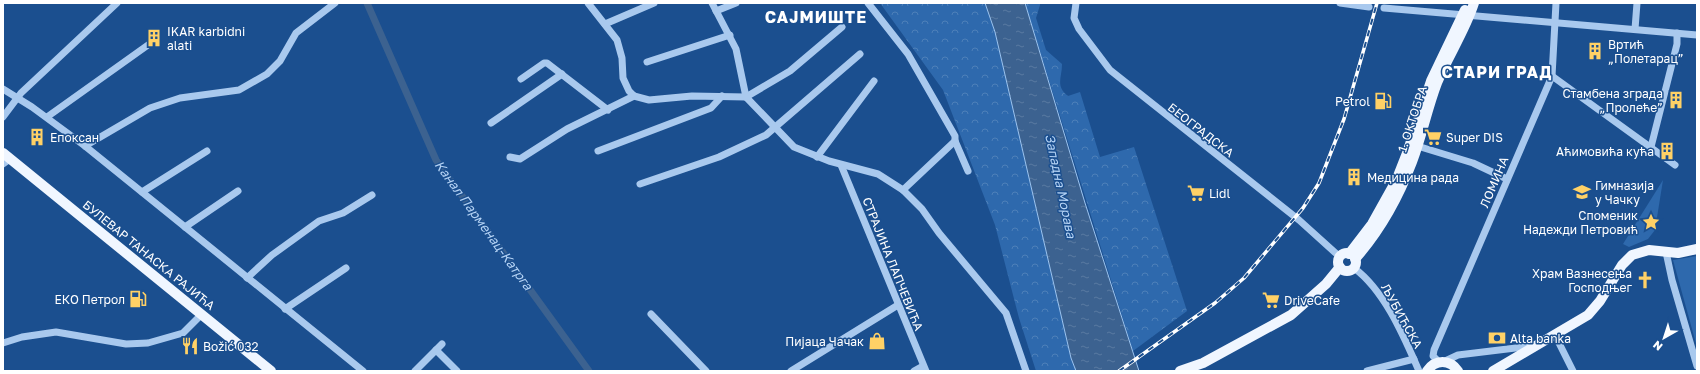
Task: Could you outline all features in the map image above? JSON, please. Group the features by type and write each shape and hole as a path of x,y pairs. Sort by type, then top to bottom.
{"main road":[{"name":"1. ОКТОБРА","path":"1350,259 1391,190 1413,144 1466,16 1468,3"},
{"name":"1. ОКТОБРА","path":"1413,144 1431,81 1457,28 1474,3"},
{"name":"БУЛЕВАР ТАНАСКА РАЈИЋА","path":"5,159 271,371"},
{"path":"1493,371 1588,316 1622,265 1636,252 1644,250 1678,252 1697,249"},
{"path":"1350,259 1351,271 1342,269 1338,262 1350,259"},
{"path":"1180,371 1204,368 1291,315 1342,269"},
{"path":"1435,365 1451,364 1458,371"}],"street":[{"path":"3,117 16,98 117,3"},
{"path":"85,146 150,108 180,98 239,90 267,74 280,61 296,33 335,3"},
{"path":"588,3 605,24 620,47 623,78 629,91 634,96 649,100 692,96 746,97 790,71 842,27"},
{"path":"605,24 654,3"},
{"path":"712,3 736,49 746,97 794,147 841,165 878,174 902,190 922,209 939,233 1006,313 1026,371"},
{"path":"716,11 736,3"},
{"path":"868,3 912,60 956,136 955,141 968,171"},
{"name":"БЕОГРАДСКА","path":"1076,3 1074,18 1079,29 1110,70 1350,259"},
{"path":"1340,3 1369,7"},
{"name":"ЛОМИНА","path":"1435,365 1433,356 1434,350 1552,76 1556,3"},
{"path":"1635,29 1637,3"},
{"path":"1384,8 1466,16 1554,21 1697,35"},
{"path":"1450,14 1457,28"},
{"path":"1651,147 1677,44 1677,33"},
{"path":"647,62 730,35"},
{"path":"47,117 148,45"},
{"path":"640,184 719,157 775,128 860,54"},
{"path":"521,79 544,63 550,64 608,110"},
{"path":"491,123 562,74"},
{"path":"1552,76 1675,165"},
{"path":"817,157 874,81"},
{"path":"3,89 47,117 85,146 285,309 364,371"},
{"path":"510,157 520,159 567,129 634,96"},
{"path":"598,151 711,108 722,96"},
{"path":"902,190 955,141"},
{"path":"1413,144 1473,163 1507,180"},
{"path":"142,192 206,152"},
{"name":"СТРАЈИНА ЛАПЧЕВИЋА","path":"841,165 924,369"},
{"path":"185,227 238,191"},
{"path":"247,278 255,268 319,221 343,213 372,195"},
{"path":"1666,252 1672,280 1697,366"},
{"name":"ЉУБИЋСКА","path":"1350,259 1376,290 1391,313 1419,371"},
{"path":"285,309 346,268"},
{"path":"791,371 898,305"},
{"path":"651,314 706,371"},
{"path":"3,343 22,337 56,332 126,344 148,343 183,333 201,315"},
{"path":"1555,335 1573,371"},
{"path":"415,371 442,344"},
{"path":"1435,365 1458,355 1537,346"},
{"path":"436,350 457,371"},
{"path":"1368,371 1414,359"},
{"name":"ЉУБИЋСКА","path":"1414,359 1420,364 1435,365"},
{"path":"914,371 924,369"}],"green space":[{"path":"880,3 985,3 995,32 1071,358 1076,371 1036,371 1019,318 995,225 943,90"},
{"path":"1025,3 1040,3 1036,18 1046,50 1062,64 1060,85 1064,92 1068,96 1080,92 1100,157 1134,147 1187,311 1133,351"},
{"path":"1663,180 1655,230 1648,239 1629,247 1623,244"},
{"path":"1697,256 1697,347 1673,260"}],"water":[{"name":"Западна Морава","path":"985,3 1025,3 1085,203 1139,371 1076,371 1071,358 995,32"}],"waterway":[{"name":"Канал Парменац-Катрга","path":"367,3 436,160 589,371"}],"railway":[{"path":"1119,371 1215,303 1244,278 1303,208 1319,183 1344,119 1377,3"}],"place":[{"name":"IKAR karbidni alati","path":"154,38"},
{"name":"Вртић „Полетарац”","path":"1595,51"},
{"name":"Стамбена зграда „Пролеће”","path":"1676,100"},
{"name":"Petrol","path":"1383,101"},
{"name":"Епоксан","path":"37,137"},
{"name":"Super DIS","path":"1433,137"},
{"name":"Аћимовића кућа","path":"1667,151"},
{"name":"Медицина рада","path":"1354,177"},
{"name":"Гимназија у Чачку","path":"1582,192"},
{"name":"Lidl","path":"1196,193"},
{"name":"Споменик Надежди Петровић","path":"1651,222"},
{"name":"Храм Вазнесења Господњег","path":"1645,280"},
{"name":"ЕКО Петрол","path":"138,299"},
{"name":"DriveCafe","path":"1271,300"},
{"name":"Alta banka","path":"1497,338"},
{"name":"Пијаца Чачак","path":"877,341"},
{"name":"Božić 032","path":"190,346"}],"district":[{"name":"САЈМИШТЕ","path":"816,17"},
{"name":"СТАРИ ГРАД","path":"1497,72"}]}
